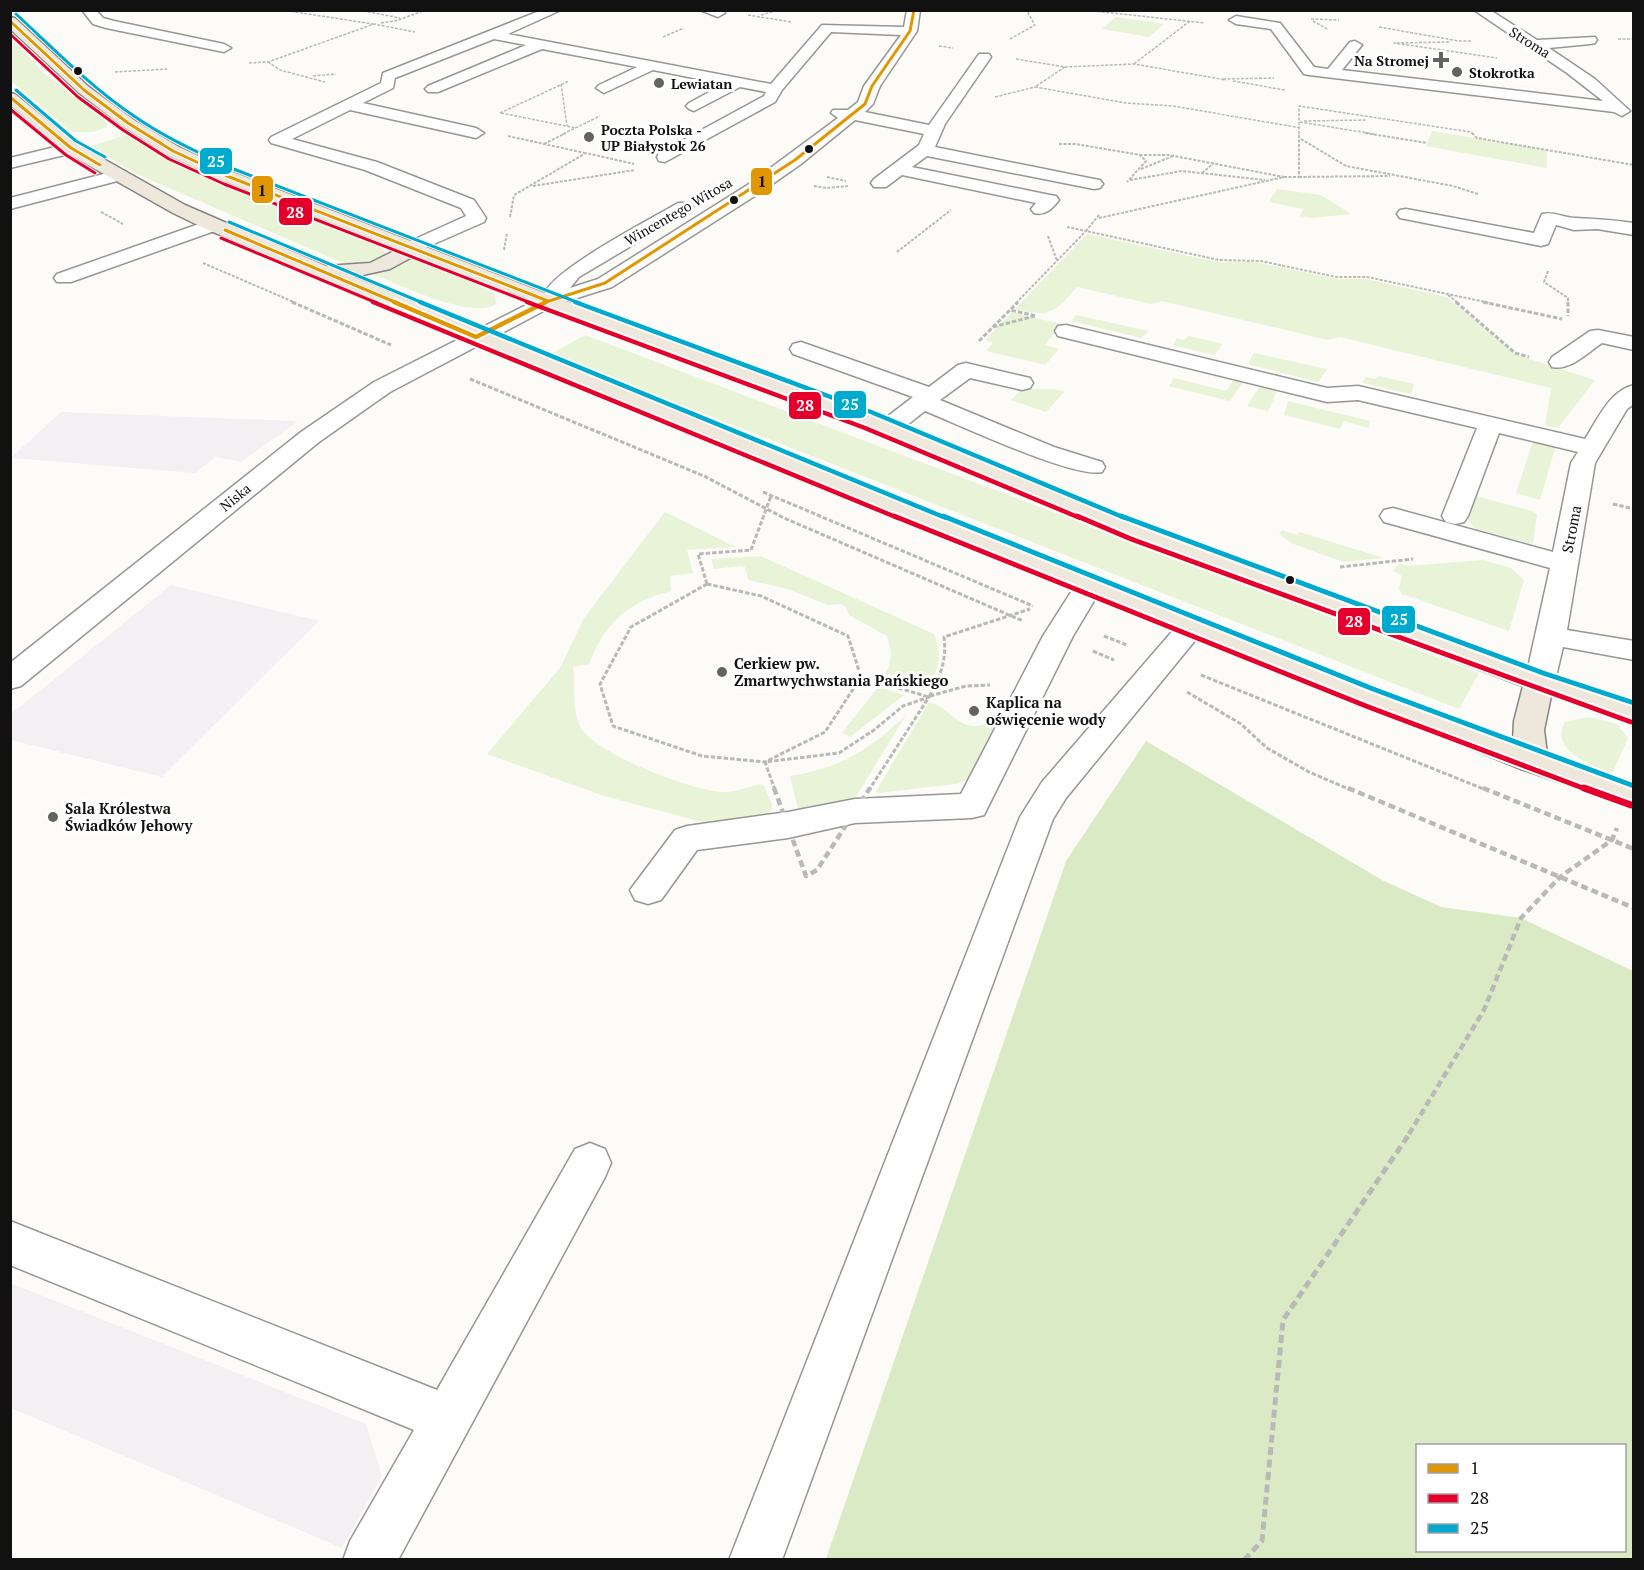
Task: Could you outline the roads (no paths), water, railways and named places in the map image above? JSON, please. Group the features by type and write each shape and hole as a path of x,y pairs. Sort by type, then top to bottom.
{"main road":[{"path":"10,21 84,90 128,123 173,151 227,176 887,428 1134,531 1540,681 1634,713"},
{"path":"10,97 71,148 213,225 476,337 1192,626 1532,760 1634,796"},
{"path":"71,148 107,136 128,123"},
{"path":"320,271 357,272 375,268 392,262 411,248"},
{"path":"1532,760 1527,743 1528,725 1540,681"}],"street":[{"path":"88,10 98,21 111,25 224,48"},
{"path":"411,248 477,218 468,204 382,170 277,140 388,85 388,76 555,10"},
{"name":"Wincentego Witosa","path":"789,143 843,113 865,104 872,86 910,31 914,10"},
{"name":"Stroma","path":"1479,10 1606,94 1634,122"},
{"path":"1236,20 1275,26 1309,71 1620,108"},
{"path":"665,157 770,99 775,89 827,28 910,31"},
{"path":"493,35 775,89"},
{"path":"1533,45 1590,40"},
{"path":"433,89 541,44"},
{"path":"1331,74 1355,45"},
{"path":"880,183 924,150 934,131 984,57"},
{"path":"604,88 652,65"},
{"path":"1292,92 1309,71"},
{"path":"694,106 738,82"},
{"path":"354,102 476,133"},
{"path":"843,113 934,131"},
{"name":"Wincentego Witosa","path":"476,337 548,300 604,283 755,188 843,113"},
{"path":"10,163 71,148"},
{"path":"924,150 1094,184"},
{"path":"899,169 1050,200 1040,208"},
{"path":"10,204 119,176"},
{"name":"Wincentego Witosa","path":"548,300 572,273 702,196"},
{"path":"1406,214 1541,240 1549,218"},
{"path":"1527,214 1574,224 1597,223 1634,229"},
{"path":"64,278 213,225"},
{"path":"1066,331 1327,395 1358,393 1593,448"},
{"path":"1560,362 1598,336 1634,344"},
{"name":"Niska","path":"10,679 310,437 382,387 476,337"},
{"path":"801,349 926,398 1045,452 1093,467"},
{"path":"887,428 966,370 1022,383"},
{"name":"Stroma","path":"1540,681 1551,636 1583,464 1618,405 1634,392"},
{"path":"1455,516 1491,424"},
{"path":"1393,516 1565,564"},
{"path":"648,890 687,839 788,825 855,811 972,806 1058,636 1090,584"},
{"path":"755,1560 1037,818 1053,790 1148,675 1192,626"},
{"path":"1551,636 1634,651"},
{"path":"369,1560 590,1163"},
{"path":"10,1243 447,1419"}],"place":[{"name":"Na Stromej","path":"1441,60"},
{"name":"Stokrotka","path":"1457,72"},
{"name":"Lewiatan","path":"659,83"},
{"name":"Poczta Polska - UP Białystok 26","path":"589,137"},
{"name":"Cerkiew pw. Zmartwychwstania Pańskiego","path":"722,672"},
{"name":"Kaplica na oświęcenie wody","path":"974,711"},
{"name":"Sala Królestwa Świadków Jehowy","path":"53,817"}]}
